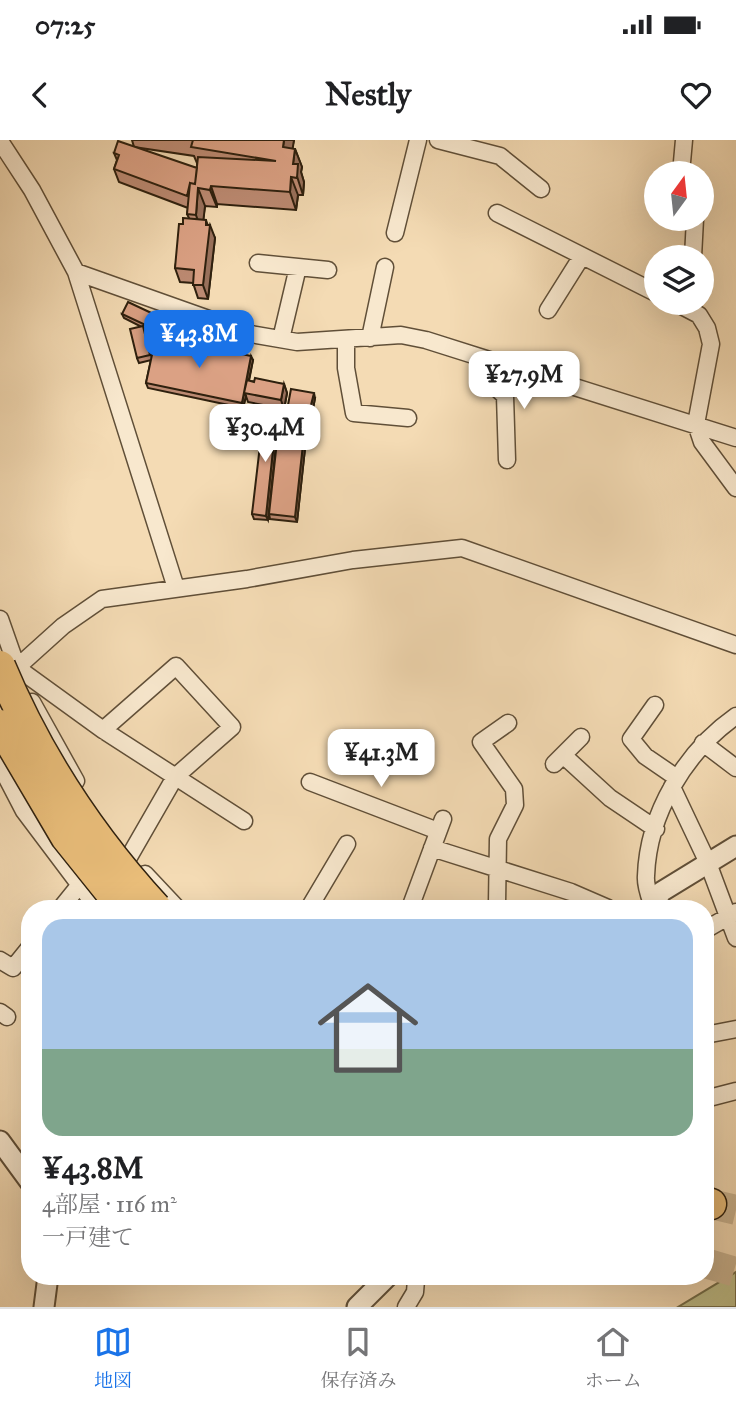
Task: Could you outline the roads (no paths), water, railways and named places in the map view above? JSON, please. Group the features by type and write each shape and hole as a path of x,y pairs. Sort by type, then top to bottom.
{"highway":[{"path":"8,666 43,754 64,790 93,832 149,900"},
{"path":"0,725 66,837 116,900"}],"street":[{"path":"395,233 418,140"},
{"path":"438,140 500,156 541,189"},
{"path":"682,161 684,140"},
{"path":"0,141 32,190 76,272 176,588"},
{"path":"497,213 644,287"},
{"path":"548,310 582,256"},
{"path":"258,262 328,270"},
{"path":"281,339 298,267"},
{"path":"370,338 385,267"},
{"path":"76,272 251,334 297,342 401,335 496,362 736,438"},
{"path":"699,315 707,328 711,344 696,424 702,442 736,488"},
{"path":"346,340 346,369 354,413 408,418"},
{"path":"496,362 491,383 505,396 507,460"},
{"path":"0,682 8,666 102,599 353,560 461,548 736,645"},
{"path":"0,619 8,666 83,794 129,857 169,900"},
{"path":"8,666 244,821"},
{"path":"67,900 78,887 129,857 175,776 232,727 176,666 103,730"},
{"path":"655,705 631,739 645,756 675,783 732,914 736,938"},
{"path":"650,900 645,878 656,828 675,783 704,743 736,716"},
{"path":"497,900 498,839 515,805 514,789 481,741 508,723"},
{"path":"581,737 559,760 656,828"},
{"path":"704,743 736,768"},
{"path":"0,765 24,811 90,900"},
{"path":"310,782 440,825 413,900"},
{"path":"314,900 347,844"},
{"path":"656,900 661,892 736,846"},
{"path":"432,848 590,900"},
{"path":"714,925 732,914"},
{"path":"0,960 13,968 21,958"},
{"path":"714,1033 736,1029"},
{"path":"714,1097 736,1091"},
{"path":"2,1149 21,1171"},
{"path":"44,1307 47,1285"},
{"path":"357,1307 379,1285"},
{"path":"406,1307 415,1292 416,1285"}],"tunnel":[{"path":"714,1205 736,1210"},
{"path":"714,1266 736,1272"}]}
